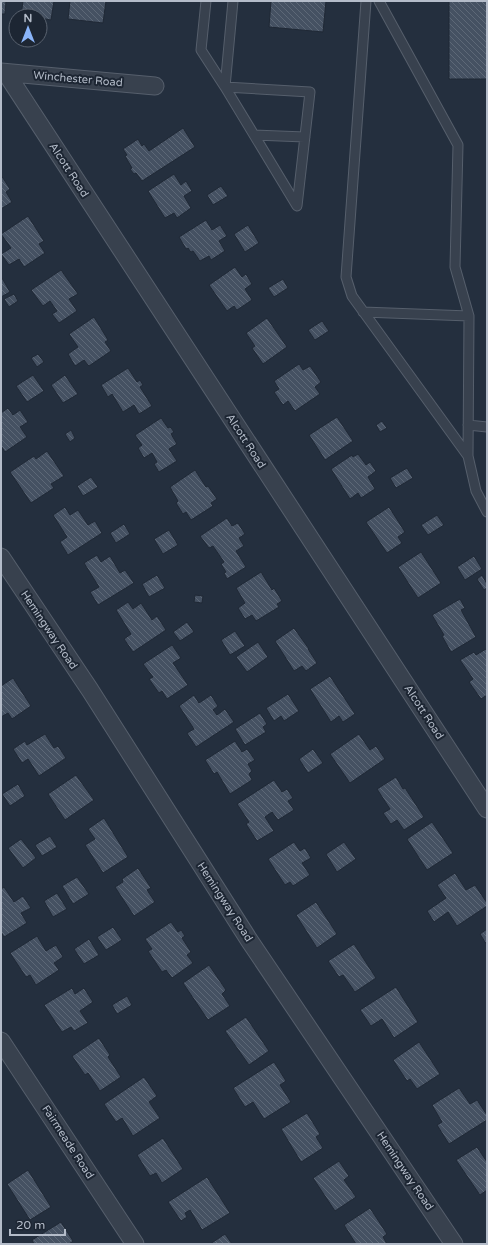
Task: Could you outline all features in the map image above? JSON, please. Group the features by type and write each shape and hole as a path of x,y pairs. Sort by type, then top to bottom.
{"street":[{"name":"Winchester Road","path":"4,73 155,86"},
{"name":"Alcott Road","path":"4,73 487,809"},
{"name":"Hemingway Road","path":"1,557 90,690 249,940 454,1244"},
{"name":"Fairmeade Road","path":"1,1041 135,1244"}],"lane":[{"path":"206,1 201,50 297,206 310,92 225,87"},
{"path":"225,87 233,1"},
{"path":"366,1 346,277 352,296 468,456"},
{"path":"379,1 458,145 455,267 469,316 468,456 476,491 487,512"},
{"path":"254,134 305,137"},
{"path":"363,312 469,316"},
{"path":"468,425 487,427"}],"building":[{"path":"1,1 6,1 5,14 1,14"},
{"path":"23,1 54,1 51,20 48,19 48,8 22,8"},
{"path":"70,1 106,1 103,23 68,19"},
{"path":"271,1 326,1 323,32 269,27"},
{"path":"449,1 487,1 487,79 449,79"},
{"path":"183,128 195,147 142,181 136,173 134,174 130,169 132,168 123,149 138,139 142,146 144,144 149,151"},
{"path":"174,174 181,185 186,181 192,191 184,196 191,208 177,218 174,213 165,218 148,191"},
{"path":"1,175 10,189 6,192 12,202 1,209"},
{"path":"221,186 228,196 213,205 207,195"},
{"path":"28,216 44,241 39,244 45,253 24,267 19,259 9,265 1,254 11,248 1,234"},
{"path":"206,220 212,230 220,225 227,236 219,241 225,251 211,260 209,256 200,261 193,251 191,252 188,248 186,249 179,237"},
{"path":"248,225 259,243 245,252 234,234"},
{"path":"235,267 242,277 246,274 252,284 245,289 252,300 237,310 234,306 227,311 209,285"},
{"path":"61,270 78,294 69,299 77,311 59,323 52,314 57,311 50,301 43,306 31,290"},
{"path":"2,278 10,292 1,297 1,279"},
{"path":"283,279 288,288 274,297 268,288"},
{"path":"14,294 18,301 9,307 4,299"},
{"path":"94,317 108,340 105,342 111,351 89,366 84,360 75,366 68,354 78,347 69,334"},
{"path":"267,318 287,347 263,364 252,348 255,346 246,333"},
{"path":"322,321 329,331 315,340 308,330"},
{"path":"38,354 44,362 37,367 31,358"},
{"path":"299,364 303,370 310,366 321,382 315,387 320,394 295,411 288,401 283,405 274,392 279,389 274,381"},
{"path":"128,368 137,382 140,380 143,385 140,387 152,406 139,414 134,405 123,412 112,394 108,397 101,385"},
{"path":"33,375 44,391 27,402 16,386"},
{"path":"65,375 78,394 63,403 51,385"},
{"path":"8,408 13,415 20,410 28,422 20,427 27,437 5,452 1,446 1,413"},
{"path":"337,417 353,441 325,460 309,435"},
{"path":"161,418 168,428 170,427 174,432 171,434 177,444 169,449 177,461 159,472 154,464 157,462 152,453 144,458 138,448 142,445 135,435"},
{"path":"382,421 387,428 380,432 376,425"},
{"path":"71,430 75,438 70,442 65,434"},
{"path":"47,451 64,476 51,484 54,488 31,503 10,472 34,456 36,459"},
{"path":"358,454 366,465 370,462 376,471 368,477 375,489 361,498 358,493 350,499 331,469 352,455 353,457"},
{"path":"407,468 413,478 396,488 390,478"},
{"path":"195,470 206,487 208,486 217,499 211,503 213,506 191,520 186,512 183,514 176,503 178,501 170,487"},
{"path":"91,477 98,487 83,496 77,486"},
{"path":"65,507 70,515 78,510 88,525 95,521 102,533 68,555 60,542 67,537 53,515"},
{"path":"389,507 405,532 398,537 402,543 387,553 366,522"},
{"path":"437,515 444,525 428,535 421,525"},
{"path":"227,518 232,526 238,523 245,534 239,538 244,546 236,551 246,567 227,579 224,573 226,572 221,564 224,562 213,546 209,548 200,536"},
{"path":"124,524 130,534 116,543 110,533"},
{"path":"169,530 178,545 163,554 154,539"},
{"path":"421,552 441,583 418,598 398,567"},
{"path":"97,555 101,562 110,556 120,573 125,570 134,583 98,605 90,592 99,587 84,563"},
{"path":"474,556 482,569 465,580 457,567"},
{"path":"261,572 272,590 274,588 282,601 277,604 279,607 256,621 252,615 245,619 238,608 245,603 236,588"},
{"path":"157,575 165,588 149,597 142,584"},
{"path":"482,575 487,584 487,588 484,590 477,579"},
{"path":"195,595 203,596 202,603 194,602"},
{"path":"460,599 465,608 461,610 476,637 451,652 442,636 444,635 432,615"},
{"path":"128,602 133,609 141,603 152,620 157,616 166,630 133,652 124,639 131,634 116,610"},
{"path":"187,622 194,632 180,641 173,632"},
{"path":"294,628 317,663 306,671 302,666 294,671 275,641"},
{"path":"235,631 245,646 230,655 221,640"},
{"path":"258,642 268,657 247,672 236,657"},
{"path":"172,645 181,658 173,663 188,685 167,699 162,691 159,693 149,679 153,677 143,664"},
{"path":"486,649 487,695 481,699 469,682 473,679 460,660 474,652 476,655"},
{"path":"330,676 355,714 343,722 339,716 331,722 310,689"},
{"path":"13,678 31,706 12,719 8,713 1,717 1,686"},
{"path":"288,694 299,711 284,721 281,716 274,721 266,708"},
{"path":"194,695 199,703 211,695 218,706 213,710 217,715 225,709 234,722 196,747 187,733 194,729 179,706"},
{"path":"260,713 267,724 263,727 266,732 245,745 235,729"},
{"path":"45,734 54,748 58,746 66,758 39,776 28,759 22,763 13,749 25,741 27,745"},
{"path":"359,734 370,750 376,746 385,759 350,783 330,754"},
{"path":"235,741 242,752 247,749 255,760 248,764 252,771 249,774 252,780 230,794 217,772 214,774 205,760"},
{"path":"313,749 323,763 308,773 299,759"},
{"path":"76,775 94,800 65,820 48,794"},
{"path":"396,777 424,817 404,830 397,820 391,824 383,813 390,809 377,789"},
{"path":"274,780 282,792 287,789 293,798 288,801 294,810 278,820 272,812 265,817 274,831 257,841 246,824 249,822 237,804"},
{"path":"18,784 25,796 10,806 2,794"},
{"path":"104,818 128,857 103,873 85,845 95,839 88,829"},
{"path":"432,822 453,853 427,870 407,839"},
{"path":"50,836 57,847 42,856 35,845"},
{"path":"21,839 36,858 23,868 8,848"},
{"path":"294,842 300,851 305,848 311,858 302,863 310,875 293,886 290,882 285,885 268,859"},
{"path":"344,842 356,859 337,872 326,854"},
{"path":"138,868 151,888 147,890 155,902 134,916 115,887 123,882 122,879"},
{"path":"455,873 466,890 475,885 487,903 487,906 457,926 448,912 434,922 427,911 446,898 437,885"},
{"path":"77,877 89,894 73,904 62,886"},
{"path":"4,887 14,902 23,896 31,908 21,913 27,923 4,937 1,932 1,889"},
{"path":"57,893 67,909 53,917 44,901"},
{"path":"316,902 337,934 317,948 296,915"},
{"path":"171,922 178,932 181,930 185,936 182,938 191,952 187,955 193,963 172,978 166,970 162,972 148,951 152,949 145,939"},
{"path":"113,927 122,940 106,950 97,937"},
{"path":"487,929 487,945 480,934"},
{"path":"37,936 46,951 56,945 63,957 54,963 59,970 36,985 30,975 26,977 10,953"},
{"path":"89,939 99,955 84,964 74,949"},
{"path":"354,944 376,978 355,992 343,975 339,977 328,961"},
{"path":"209,965 226,990 222,994 230,1006 208,1020 183,983"},
{"path":"396,987 418,1022 394,1038 382,1019 371,1026 360,1010"},
{"path":"72,988 75,994 84,988 93,1002 80,1011 88,1023 74,1031 71,1027 62,1032 44,1005"},
{"path":"127,996 132,1005 117,1014 112,1005"},
{"path":"246,1017 269,1051 249,1065 225,1031"},
{"path":"99,1038 110,1055 108,1057 121,1077 100,1091 88,1073 85,1075 72,1056"},
{"path":"419,1042 440,1074 417,1089 410,1079 407,1081 393,1060"},
{"path":"274,1062 286,1081 280,1085 291,1102 264,1119 253,1102 245,1107 233,1088"},
{"path":"144,1077 157,1096 149,1102 160,1118 133,1136 122,1118 116,1122 104,1104"},
{"path":"459,1088 470,1104 477,1100 487,1115 487,1120 449,1144 437,1125 442,1122 432,1105"},
{"path":"307,1113 320,1134 316,1137 323,1148 301,1162 281,1129"},
{"path":"163,1138 183,1169 162,1183 156,1173 150,1176 137,1155"},
{"path":"477,1147 487,1162 487,1190 480,1195 456,1160"},
{"path":"339,1161 349,1176 344,1180 356,1197 335,1211 313,1178"},
{"path":"28,1170 51,1207 30,1220 7,1184"},
{"path":"207,1177 230,1213 202,1230 190,1210 185,1213 187,1217 181,1221 168,1202"},
{"path":"370,1208 387,1234 383,1237 387,1244 356,1244 344,1225"},
{"path":"61,1222 73,1241 69,1244 34,1244 32,1240"},
{"path":"225,1234 232,1244 210,1244"}]}
